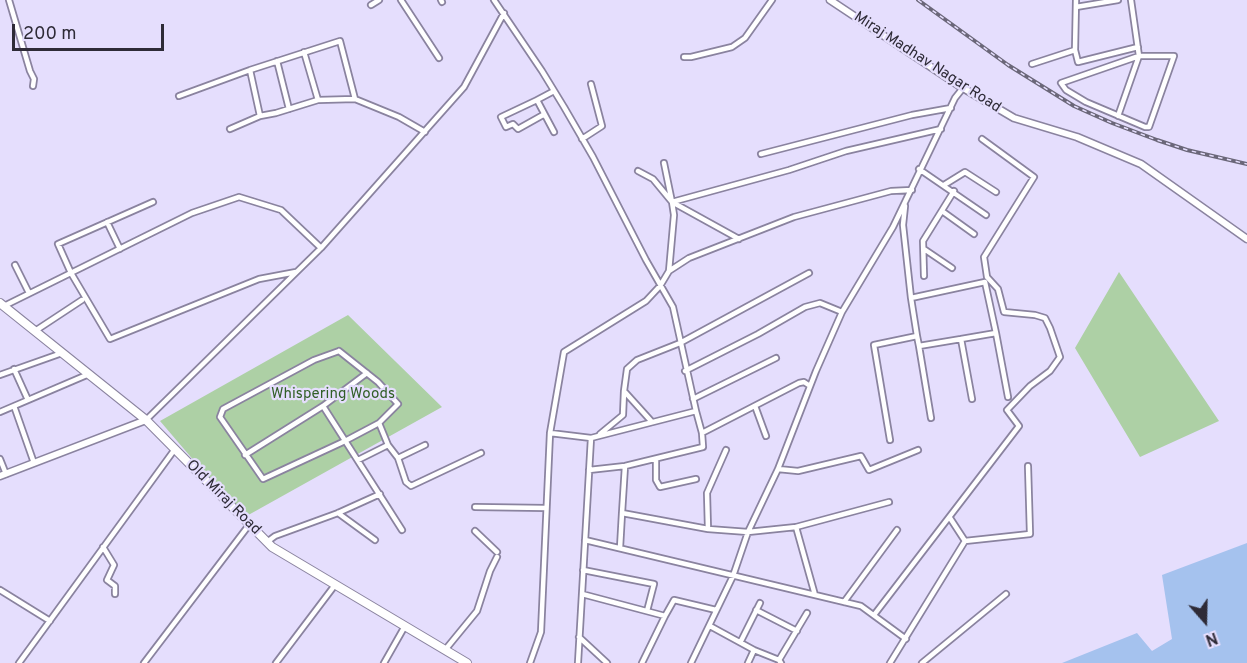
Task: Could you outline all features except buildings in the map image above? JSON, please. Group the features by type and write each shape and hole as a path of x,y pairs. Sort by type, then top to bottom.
{"main road":[{"name":"Old Miraj Road","path":"2,305 146,420 272,548 467,663"}],"street":[{"path":"9,0 34,79 33,86"},
{"path":"371,0 371,5 379,0"},
{"path":"401,0 439,58"},
{"path":"494,0 554,91 582,139 673,307 685,371 702,433 703,447 625,466 589,470"},
{"path":"684,57 732,47 748,34 772,0"},
{"name":"Miraj Madhav Nagar Road","path":"830,0 963,88 1014,118 1077,137 1141,164 1247,239"},
{"path":"1076,0 1075,50 1078,62 1138,47"},
{"path":"1076,7 1118,0"},
{"path":"1118,116 1140,56 1131,0"},
{"path":"0,459 3,475 146,420 321,248 464,87 504,13"},
{"path":"179,96 340,41 355,99"},
{"path":"1032,64 1075,50"},
{"path":"304,52 318,100"},
{"path":"1140,56 1174,56 1149,127 1086,102 1066,90 1060,83 1140,56"},
{"path":"277,61 289,109"},
{"path":"250,70 260,116"},
{"path":"582,139 602,126 591,84"},
{"path":"691,663 734,576 748,532 778,469 842,312 893,228 912,190 919,169 955,98 963,88"},
{"path":"543,115 518,129 513,124 506,127 501,117 554,91"},
{"path":"230,129 260,116 318,100 355,99 399,117 424,132"},
{"path":"537,100 554,132"},
{"path":"760,154 855,129 951,108"},
{"path":"672,202 789,170 846,151 941,129"},
{"path":"874,615 1019,426 1007,410 1030,386 1050,371 1060,357 1045,318 1004,312 998,289 987,277 984,257 1034,177 982,138"},
{"path":"530,663 541,632 550,433 564,352 646,301 660,286 669,271 674,215 664,163"},
{"path":"919,169 986,215"},
{"path":"638,171 653,179 672,202 739,239"},
{"path":"944,185 965,172 996,192"},
{"path":"669,271 689,258 794,217 891,191 912,190"},
{"path":"924,276 923,241 954,191"},
{"path":"2,305 192,213 239,197 281,210 321,248"},
{"path":"153,202 58,244 71,273 110,339 259,279 296,272"},
{"path":"905,203 903,225 911,298 931,418"},
{"path":"942,211 974,234"},
{"path":"107,222 120,249"},
{"path":"924,249 952,268"},
{"path":"15,265 29,293"},
{"path":"597,437 623,416 627,369 637,360 680,343 809,273"},
{"path":"911,298 985,282 1008,397"},
{"path":"35,331 82,300"},
{"path":"685,371 805,307 820,303 842,312"},
{"path":"919,346 996,333"},
{"path":"890,440 874,345 917,336"},
{"path":"962,339 972,399"},
{"path":"339,351 366,373 398,404 379,423 262,479 220,417 223,409 314,360 339,351"},
{"path":"0,375 62,352"},
{"path":"693,399 776,358"},
{"path":"14,369 28,400"},
{"path":"245,455 322,406 366,373"},
{"path":"0,412 89,374"},
{"path":"702,433 799,383 804,382 810,386"},
{"path":"624,391 652,422"},
{"path":"14,406 34,463"},
{"path":"322,406 402,530"},
{"path":"755,406 766,436"},
{"path":"550,433 591,438 696,411"},
{"path":"379,423 388,446 398,458 406,482 411,486 481,453"},
{"path":"578,663 591,438"},
{"path":"398,458 424,445"},
{"path":"358,460 388,446"},
{"path":"19,663 175,449"},
{"path":"708,529 707,493 726,450"},
{"path":"778,469 798,471 861,456 869,470 918,450"},
{"path":"656,459 656,480 660,487 696,479"},
{"path":"620,548 625,466"},
{"path":"965,541 1030,534 1028,466"},
{"path":"267,543 276,536 338,513 380,494"},
{"path":"622,513 708,529 748,532 796,526 889,502"},
{"path":"476,507 546,508"},
{"path":"338,513 375,540"},
{"path":"950,518 965,541"},
{"path":"144,663 249,525"},
{"path":"796,526 815,595"},
{"path":"844,602 897,530"},
{"path":"445,650 477,611 497,554 475,531"},
{"path":"585,540 861,606 906,639"},
{"path":"890,663 965,541"},
{"path":"104,547 114,565 107,580 115,586 115,594"},
{"path":"583,570 654,584 647,611"},
{"path":"276,663 335,585"},
{"path":"0,590 50,621"},
{"path":"582,594 665,616"},
{"path":"922,663 987,612 1006,594"},
{"path":"642,663 674,600 716,610"},
{"path":"741,641 760,603"},
{"path":"756,610 797,631"},
{"path":"710,626 780,661 807,613"},
{"path":"384,663 405,626"},
{"path":"579,637 607,663"},
{"path":"748,663 754,650"}],"green space":[{"path":"1119,272 1219,421 1140,457 1075,348"},
{"name":"Whispering Woods","path":"348,315 442,407 243,518 160,421"}],"water":[{"path":"1247,543 1247,663 1062,663 1137,633 1152,651 1172,639 1162,575"}],"railway":[{"path":"918,0 1008,65 1074,106 1157,140 1187,150 1247,164"}]}
